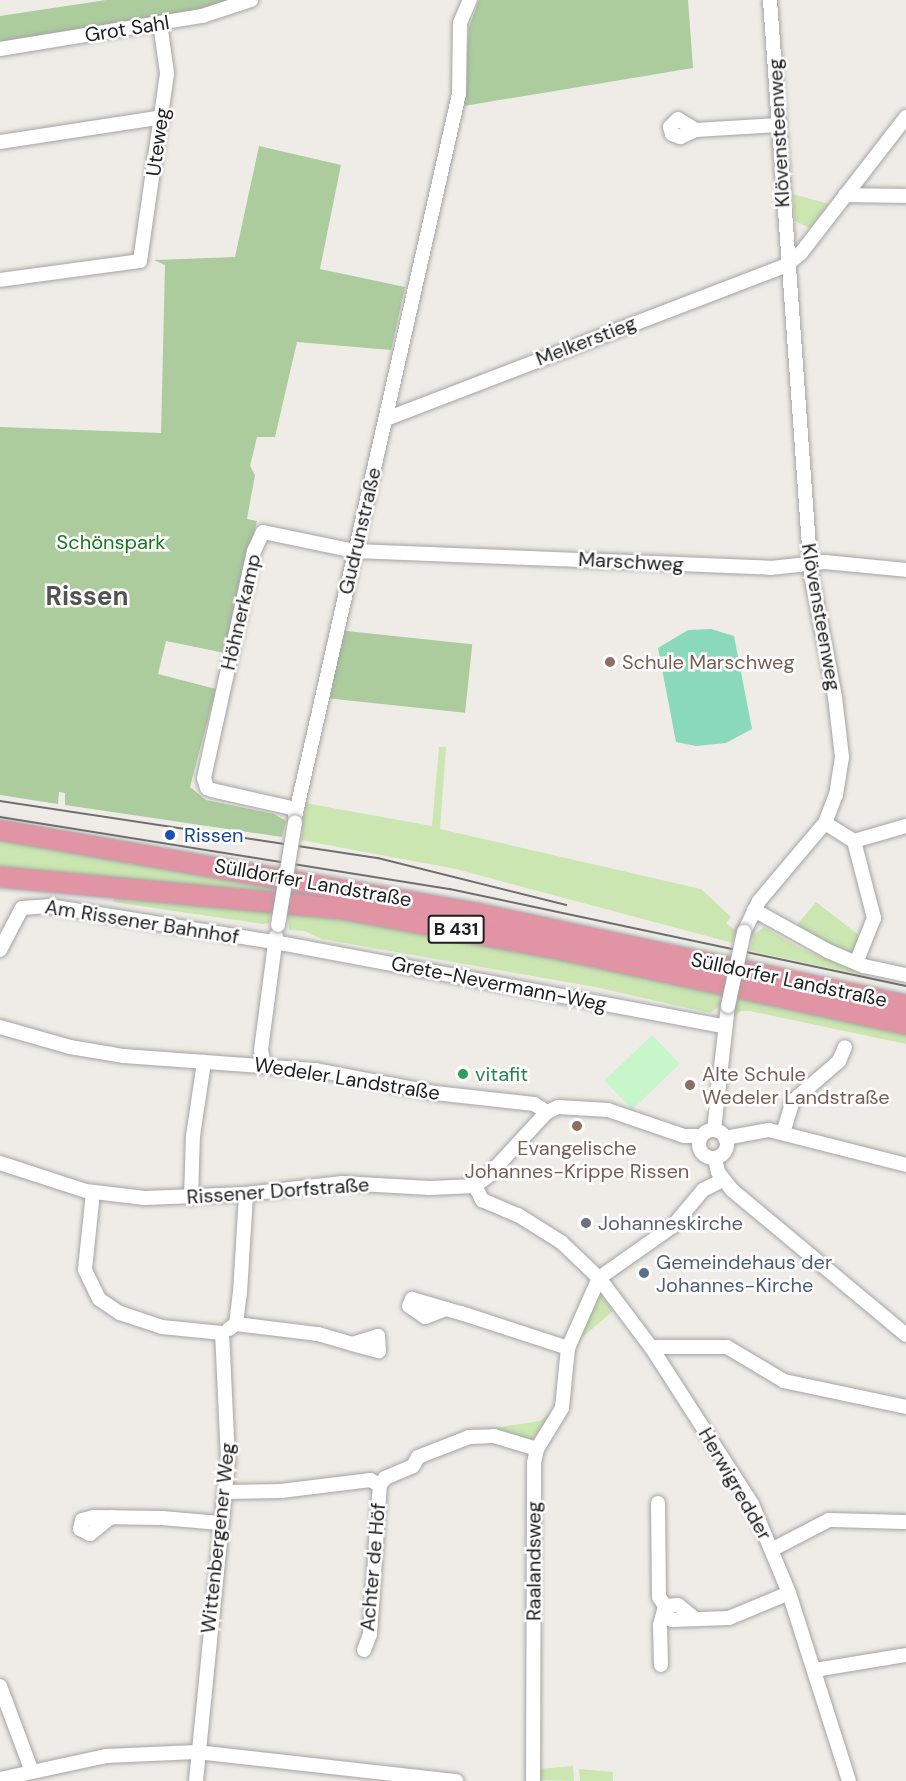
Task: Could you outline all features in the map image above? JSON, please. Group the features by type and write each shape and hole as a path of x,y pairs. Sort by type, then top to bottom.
{"highway":[{"name":"Sülldorfer Landstraße","path":"0,830 480,914 906,1005"},
{"name":"Sülldorfer Landstraße","path":"0,877 350,910 563,950 906,1024"}],"street":[{"name":"Grot Sahl","path":"0,49 202,16 251,0"},
{"name":"Gudrunstraße","path":"264,1064 261,1050 274,942 295,815 459,94 460,23 470,0"},
{"name":"Klövensteenweg","path":"715,1159 727,1148 719,1134 724,1026 744,932 754,910 825,822 836,795 842,757 836,697 810,564 784,234 770,0"},
{"name":"Uteweg","path":"0,280 140,261 163,117 167,72 160,23"},
{"path":"0,142 163,117"},
{"path":"787,265 809,241 906,117"},
{"path":"696,130 778,125"},
{"path":"845,195 906,196"},
{"path":"784,234 809,241"},
{"name":"Melkerstieg","path":"386,419 787,265"},
{"name":"Höhnerkamp","path":"295,815 217,792 206,786 204,773 258,536 269,531 356,551"},
{"name":"Marschweg","path":"356,551 771,568 810,564 906,570"},
{"path":"825,822 854,841 874,918 856,963"},
{"path":"854,841 906,826"},
{"name":"Am Rissener Bahnhof","path":"0,950 16,916 26,906 49,906 274,942"},
{"path":"754,910 856,963 906,975"},
{"name":"Grete-Nevermann-Weg","path":"274,942 724,1026"},
{"name":"Wedeler Landstraße","path":"0,1027 70,1047 124,1056 264,1064 435,1093 534,1104 547,1112 561,1106 598,1108 699,1142 703,1155 715,1159"},
{"path":"783,1133 793,1101 839,1061 845,1047"},
{"path":"191,1198 193,1136 204,1062"},
{"path":"547,1112 487,1178 475,1186 482,1200 518,1215 561,1242 599,1278"},
{"path":"699,1142 719,1134 756,1130 783,1133 906,1165"},
{"path":"715,1159 723,1180 906,1335"},
{"name":"Rissener Dorfstraße","path":"0,1163 93,1192 191,1198 342,1183 430,1188 475,1186"},
{"path":"537,1449 562,1408 568,1348 599,1278 673,1226 703,1190 723,1180"},
{"path":"93,1192 85,1270 99,1299 120,1313 162,1327 222,1333 236,1324 318,1334 352,1344"},
{"path":"236,1324 246,1194"},
{"name":"Herwigredder","path":"599,1278 651,1347 752,1504 773,1549 789,1593 849,1781"},
{"path":"446,1309 568,1348"},
{"name":"Wittenbergener Weg","path":"196,1781 220,1523 226,1492 228,1439 222,1333"},
{"path":"651,1347 727,1347 784,1381 906,1407"},
{"name":"Achter de Höf","path":"364,1650 370,1634 380,1485 385,1478 413,1466 418,1457 469,1437 494,1436 537,1449"},
{"name":"Raalandsweg","path":"533,1781 537,1449"},
{"name":"Achter de Höf","path":"226,1492 281,1491 370,1480 380,1485"},
{"path":"658,1503 659,1597 664,1610 672,1620 729,1617 789,1593"},
{"path":"111,1517 220,1523"},
{"path":"773,1549 829,1520 906,1522"},
{"path":"661,1665 660,1625 664,1610"},
{"path":"815,1670 906,1655"},
{"path":"0,1686 31,1769"},
{"path":"0,1779 31,1769 106,1756 197,1752 449,1780"}],"green space":[{"path":"106,0 251,0 0,49 0,16"},
{"path":"479,0 688,0 693,68 464,106 469,27"},
{"name":"Schönspark","path":"259,146 341,165 320,269 405,287 391,350 297,342 275,437 257,437 250,466 255,475 247,519 257,521 225,653 166,641 158,674 216,689 190,787 206,800 274,814 286,821 282,837 65,805 65,793 59,792 58,804 0,795 0,427 161,433 165,265 154,260 235,257"},
{"path":"793,194 829,204 810,228 795,221"},
{"path":"711,629 734,636 752,729 726,743 696,746 676,742 658,648 688,630"},
{"path":"337,630 472,644 465,713 330,699"},
{"path":"439,747 446,747 440,829 701,889 731,917 726,923 735,930 733,943 456,869 301,840 305,803 432,826"},
{"path":"0,835 508,927 557,943 0,872"},
{"path":"115,894 271,907 269,923 113,902"},
{"path":"816,902 860,936 851,955 796,926"},
{"path":"288,912 348,919 505,947 722,992 719,1006 710,1013 595,987 322,939 305,931 289,930"},
{"path":"764,927 800,948 871,977 750,951 754,935"},
{"path":"739,994 906,1032 906,1044 750,1011 741,1011 734,1017"},
{"path":"652,1035 680,1064 632,1110 605,1081"},
{"path":"598,1296 602,1296 613,1311 578,1341"},
{"path":"555,1409 532,1440 479,1430 540,1421"},
{"path":"573,1766 574,1781 537,1780 537,1769"},
{"path":"579,1769 613,1772 613,1781 580,1781"}],"tram line":[{"path":"0,801 378,858 566,905"},
{"path":"0,817 450,889 906,986"}],"place":[{"name":"Schule Marschweg","path":"610,662"},
{"name":"Rissen","path":"170,835"},
{"name":"vitafit","path":"463,1074"},
{"name":"Alte Schule Wedeler Landstraße","path":"690,1085"},
{"name":"Evangelische Johannes-Krippe Rissen","path":"577,1126"},
{"name":"Johanneskirche","path":"586,1223"},
{"name":"Gemeindehaus der Johannes-Kirche","path":"644,1273"}],"district":[{"name":"Rissen","path":"87,597"}]}
